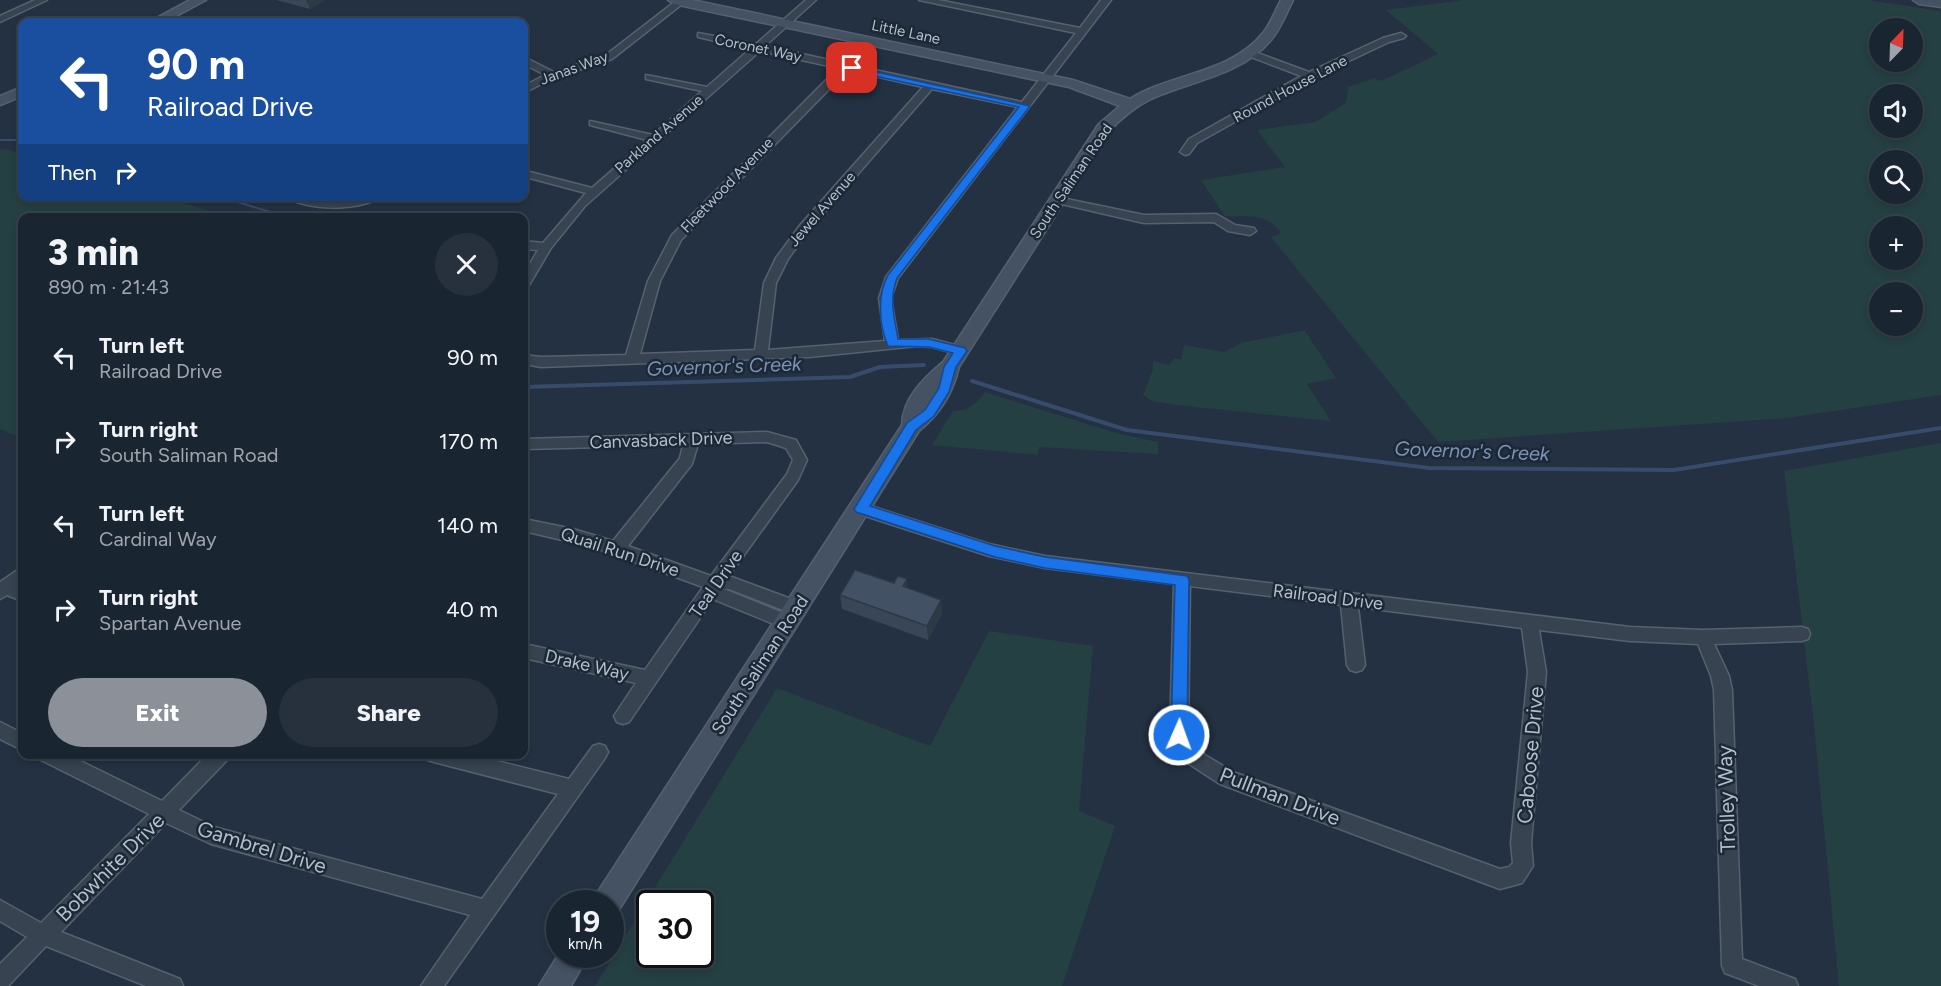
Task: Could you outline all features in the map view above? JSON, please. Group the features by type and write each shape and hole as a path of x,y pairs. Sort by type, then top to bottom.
{"main road":[{"path":"164,18 200,0"},
{"name":"South Saliman Road","path":"615,890 912,426 930,413 945,389 955,359 1101,132 1114,116 1149,93 1228,64 1249,53 1268,36 1287,0"},
{"path":"1919,0 1941,3"},
{"name":"Little Lane","path":"677,1 1091,89 1130,104"},
{"path":"0,101 18,93"},
{"path":"554,986 565,968"}],"street":[{"path":"0,19 42,0"},
{"name":"Parkland Avenue","path":"528,277 561,225 594,192 811,0"},
{"path":"924,0 1082,31"},
{"path":"892,344 885,298 892,277 1106,0"},
{"name":"Janas Way","path":"528,88 551,74 596,63 609,57 677,1"},
{"name":"Coronet Way","path":"701,35 1025,106"},
{"name":"Round House Lane","path":"1185,152 1193,141 1309,76 1386,40 1401,36"},
{"path":"1249,53 1309,76"},
{"path":"528,62 551,74"},
{"name":"Fleetwood Avenue","path":"632,358 651,283 662,258 676,238 730,180 845,67"},
{"path":"650,77 709,90"},
{"name":"Jewel Avenue","path":"760,355 770,283 782,258 805,227 930,86"},
{"path":"594,123 654,138"},
{"path":"530,175 594,192"},
{"path":"1057,200 1144,219 1216,218 1232,228 1250,231"},
{"path":"307,201 321,205 344,206 363,201"},
{"path":"528,245 546,247"},
{"path":"528,360 541,362 760,355 929,343 955,359"},
{"name":"Canvasback Drive","path":"528,444 767,437 783,440 795,449"},
{"path":"618,548 687,460 692,439"},
{"name":"Teal Drive","path":"622,716 793,476 800,460 795,449"},
{"name":"Railroad Drive","path":"861,509 995,552 1045,562 1630,634 1703,637 1802,634"},
{"name":"Quail Run Drive","path":"528,526 562,531 618,548 714,584 719,595 748,598 792,615"},
{"path":"3,589 18,576"},
{"name":"Pullman Drive","path":"1182,580 1179,735 1186,750 1198,761 1227,778 1506,879"},
{"path":"3,589 18,594"},
{"path":"1349,600 1356,665"},
{"name":"Caboose Drive","path":"1506,879 1515,876 1522,866 1524,856 1521,843 1537,672 1530,622"},
{"name":"Trolley Way","path":"1703,637 1720,676 1723,690 1732,966 1788,986"},
{"name":"Drake Way","path":"528,652 650,679"},
{"path":"0,730 18,740"},
{"path":"432,986 599,752"},
{"name":"Gambrel Drive","path":"57,759 211,835 487,910"},
{"name":"Bobwhite Drive","path":"0,979 216,759"},
{"path":"454,759 573,789"},
{"path":"0,910 43,935 173,986"}],"green space":[{"path":"1463,0 1868,0 1941,11 1941,395 1787,418 1438,442 1271,237 1281,233 1275,226 1256,217 1225,216 1201,180 1285,167 1257,130 1315,122 1346,103 1348,87 1374,78 1381,81 1438,54 1386,10"},
{"path":"0,150 18,153 18,201 177,201 216,213 18,213 18,436 0,429"},
{"path":"1305,331 1336,378 1307,384 1331,421 1176,405 1152,401 1143,395 1153,369 1153,361 1169,365 1174,358 1181,359 1184,345 1224,352 1241,343"},
{"path":"985,392 1116,433 1158,442 1158,454 1039,447 1038,455 932,445 953,411 972,406"},
{"path":"1941,443 1941,986 1839,986 1814,725 1784,471"},
{"path":"989,631 1093,646 1079,811 1115,826 1062,986 595,986 606,968 624,968 624,939 636,919 636,968 714,968 714,890 654,890 777,688 930,746"}],"building":[{"path":"855,570 894,583 898,576 907,579 903,586 941,600 927,626 840,595"}],"waterway":[{"name":"Governor's Creek","path":"0,140 18,140"},
{"name":"Governor's Creek","path":"234,201 274,213"},
{"name":"Governor's Creek","path":"528,387 850,377 880,367 924,365"},
{"name":"Governor's Creek","path":"972,381 1127,430 1429,468 1674,470 1941,428"}],"route":[{"path":"852,68 1025,106 892,277 888,286 885,298 892,344 916,342 939,344 961,351 950,367 945,389 930,413 912,426 861,509 995,552 1045,562 1182,580 1179,735"}]}
